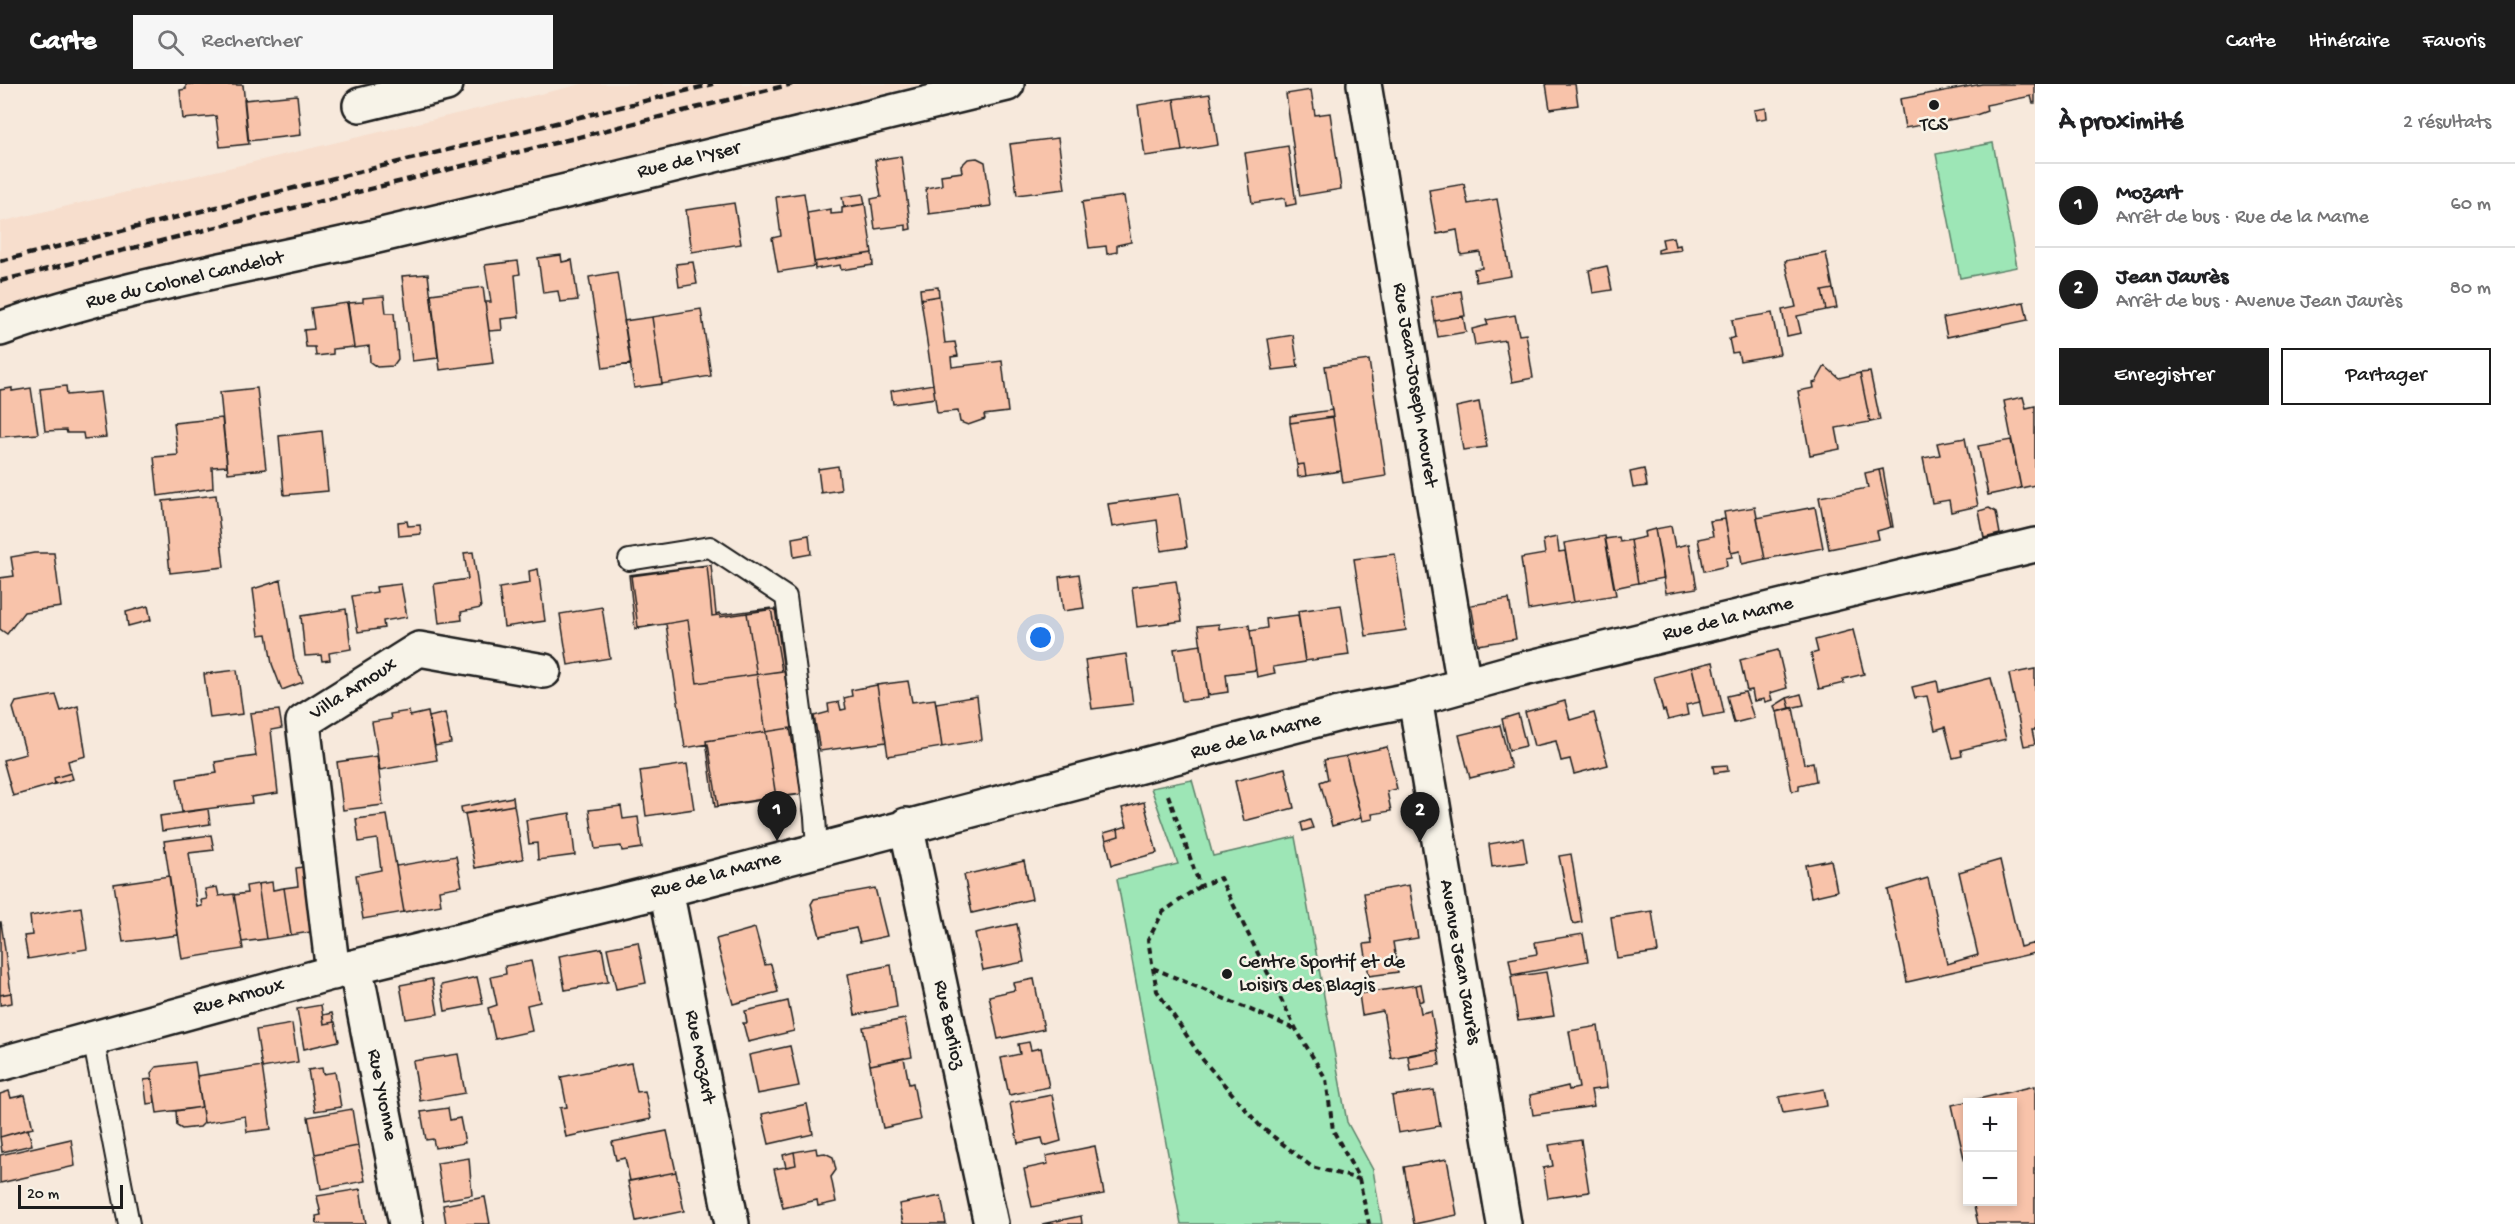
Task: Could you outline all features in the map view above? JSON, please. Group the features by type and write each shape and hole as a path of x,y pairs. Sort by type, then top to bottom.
{"street":[{"path":"360,105 446,84"},
{"name":"Rue de l'Yser","path":"370,238 1008,84"},
{"name":"Rue Jean-Joseph Mouret","path":"1364,84 1464,685"},
{"name":"Rue du Colonel Candelot","path":"0,329 33,317 127,293 370,238"},
{"name":"Rue de la Marne","path":"479,935 666,890 906,825 1157,764 1343,713 1415,699 2035,545"},
{"name":"Villa Arnoux","path":"343,970 303,722 419,650 544,671"},
{"name":"Avenue Jean Jaurès","path":"1415,699 1504,1224"},
{"name":"Rue Berlioz","path":"906,825 991,1224"},
{"name":"Rue Mozart","path":"666,890 732,1224"},
{"name":"Rue Arnoux","path":"0,1064 479,935"},
{"name":"Rue Yvonne","path":"343,970 359,985 406,1224"}],"lane":[{"path":"629,560 710,547 786,597 817,849"},
{"path":"93,1038 129,1224"}],"path":[{"path":"1157,764 1200,886"},
{"path":"1359,1179 1312,1167 1260,1126 1203,1060 1157,991 1148,940 1163,912 1200,886 1220,878 1296,1029 1326,1080 1333,1130 1359,1179 1369,1224"},
{"path":"1152,968 1296,1029"}],"shaded area":[{"path":"582,84 923,84 20,307 0,315 0,222"}],"green space":[{"path":"1993,143 2017,267 1960,278 1936,154"},
{"name":"Centre Sportif et de Loisirs des Blagis","path":"1192,780 1213,856 1295,837 1347,1122 1373,1170 1382,1224 1181,1224 1117,879 1178,864 1151,788"}],"building":[{"path":"186,84 243,85 249,144 220,147 216,116 183,119 180,90 186,89"},
{"path":"1546,84 1575,84 1578,105 1550,109"},
{"path":"1982,84 2035,84 2035,103 2031,96 1986,105 1987,111 1976,115 1905,128 1900,99"},
{"path":"1311,90 1315,115 1330,113 1341,189 1300,196 1286,94"},
{"path":"1210,94 1218,145 1182,151 1174,99"},
{"path":"297,95 301,135 248,141 244,100"},
{"path":"1174,99 1182,151 1145,156 1138,105"},
{"path":"1766,108 1767,118 1756,120 1754,110"},
{"path":"1058,138 1065,189 1017,195 1010,144"},
{"path":"1288,146 1296,204 1286,206 1285,198 1252,203 1245,153"},
{"path":"901,156 911,229 906,230 906,225 875,229 871,199 881,197 875,160"},
{"path":"977,158 985,162 991,206 929,214 926,188 942,185 941,175 962,172 961,166 968,159"},
{"path":"1464,184 1468,204 1497,199 1511,276 1476,282 1474,269 1482,268 1480,252 1461,255 1457,230 1437,234 1429,190"},
{"path":"804,193 815,266 778,272 772,238 781,236 776,197"},
{"path":"863,194 865,204 844,207 842,197"},
{"path":"1124,196 1131,242 1117,245 1117,252 1107,254 1106,246 1089,248 1082,202"},
{"path":"734,203 741,244 692,252 686,210"},
{"path":"865,204 872,253 814,262 807,213 831,209 831,214 842,213 842,208"},
{"path":"1673,237 1675,246 1680,245 1681,250 1658,253 1658,250 1664,248 1662,239"},
{"path":"872,253 873,265 841,270 840,265 815,269 814,262"},
{"path":"1826,253 1833,289 1822,291 1826,310 1797,316 1801,333 1787,336 1782,310 1796,307 1785,261"},
{"path":"561,255 562,262 572,260 578,300 560,302 558,291 543,293 538,258"},
{"path":"518,261 520,274 515,275 519,317 501,319 502,330 489,331 485,302 491,302 485,265"},
{"path":"693,262 697,284 679,287 676,264"},
{"path":"1607,266 1612,290 1593,293 1589,270"},
{"path":"617,272 631,364 603,368 589,277"},
{"path":"428,274 438,358 412,361 402,276"},
{"path":"483,287 493,363 440,370 431,294"},
{"path":"938,287 939,296 921,299 920,289"},
{"path":"1833,289 1837,308 1826,310 1822,291"},
{"path":"1461,291 1465,316 1435,321 1431,297"},
{"path":"384,296 386,313 394,313 398,359 393,366 377,367 370,362 369,346 354,348 348,303 363,302 363,298"},
{"path":"939,296 945,343 955,342 958,356 951,357 952,367 1002,361 1008,412 984,415 985,419 968,425 960,422 958,411 937,413 921,299"},
{"path":"2024,302 2028,320 1947,337 1943,318"},
{"path":"347,303 354,347 333,349 333,354 316,356 315,347 306,347 304,330 314,329 311,308"},
{"path":"701,309 711,376 662,384 652,317"},
{"path":"1772,313 1780,354 1740,361 1738,352 1732,353 1729,339 1735,337 1732,320"},
{"path":"1515,315 1519,335 1526,334 1533,378 1512,382 1505,340 1475,345 1472,329 1488,325 1486,320"},
{"path":"1463,316 1466,332 1438,337 1435,321"},
{"path":"652,317 662,384 634,388 624,321"},
{"path":"1293,335 1298,367 1273,370 1268,339"},
{"path":"1369,360 1386,476 1343,483 1325,366"},
{"path":"1825,366 1839,378 1860,373 1870,422 1836,428 1840,449 1810,455 1798,391 1814,388 1813,383 1816,382"},
{"path":"1870,372 1880,420 1870,422 1860,373"},
{"path":"933,384 935,398 893,404 891,391"},
{"path":"66,386 67,395 100,392 106,437 84,439 83,433 67,433 66,430 45,431 40,389"},
{"path":"12,388 12,391 31,388 38,434 0,437 0,390"},
{"path":"257,388 266,469 228,473 220,392"},
{"path":"2023,397 2026,408 2035,406 2035,485 2021,488 2004,401"},
{"path":"1479,402 1487,447 1463,450 1456,407"},
{"path":"1332,410 1333,417 1290,423 1290,416"},
{"path":"1333,417 1341,471 1306,476 1304,464 1297,465 1290,423"},
{"path":"222,418 227,466 212,467 213,488 158,496 154,457 178,455 174,423"},
{"path":"322,431 328,491 284,495 279,436"},
{"path":"1965,438 1978,506 1951,512 1949,500 1932,503 1923,458 1940,455 1937,443"},
{"path":"2011,440 2021,488 1988,495 1978,446"},
{"path":"1304,464 1306,476 1298,477 1297,465"},
{"path":"838,466 841,490 821,493 818,469"},
{"path":"1644,469 1647,486 1633,488 1630,472"},
{"path":"1883,469 1893,527 1891,527 1879,470"},
{"path":"1879,470 1891,527 1877,531 1879,539 1829,549 1819,497 1868,488 1865,473"},
{"path":"1179,494 1187,547 1161,551 1157,520 1112,527 1108,504"},
{"path":"216,495 224,567 170,573 163,501"},
{"path":"1755,507 1765,559 1742,564 1740,551 1731,553 1724,512"},
{"path":"1815,507 1823,548 1765,559 1757,518"},
{"path":"1989,508 1996,512 2000,534 1984,538 1979,511"},
{"path":"1725,519 1732,557 1726,558 1727,566 1704,571 1698,539 1713,536 1710,521"},
{"path":"407,521 408,526 420,525 421,534 399,536 398,522"},
{"path":"1671,526 1675,547 1689,544 1697,588 1666,593 1655,529"},
{"path":"1655,529 1664,578 1638,583 1631,540 1645,537 1644,532"},
{"path":"809,535 811,554 794,557 792,538"},
{"path":"1605,536 1616,595 1574,602 1564,543"},
{"path":"1557,537 1559,552 1565,551 1574,602 1528,610 1521,558 1545,554 1543,540"},
{"path":"1619,537 1620,542 1631,540 1638,583 1614,588 1605,539"},
{"path":"473,552 481,608 461,612 462,620 439,623 434,584 468,579 464,553"},
{"path":"34,553 54,553 61,607 24,612 7,634 0,629 0,578 14,576 11,557"},
{"path":"1395,554 1406,630 1366,636 1354,559"},
{"path":"707,565 712,616 771,608 782,671 697,683 688,620 635,629 629,575"},
{"path":"711,565 716,614 719,613 720,617 747,613 776,797 718,806 708,744 685,748 666,624 638,627 631,576"},
{"path":"538,569 545,621 504,627 499,588 530,583 529,571"},
{"path":"1079,574 1084,608 1063,611 1059,577"},
{"path":"281,580 294,659 303,682 282,690 272,664 267,634 259,635 253,589"},
{"path":"1176,581 1182,621 1137,627 1132,587"},
{"path":"401,584 407,617 383,621 384,628 358,632 352,596 377,592 376,587"},
{"path":"1509,599 1516,639 1478,645 1471,605"},
{"path":"1341,605 1349,655 1305,661 1298,611"},
{"path":"148,606 151,620 128,626 126,612"},
{"path":"602,607 610,658 568,665 560,614"},
{"path":"346,609 351,649 329,653 330,660 322,661 321,655 305,656 301,616"},
{"path":"775,609 802,794 776,797 747,613"},
{"path":"1298,615 1305,662 1273,667 1275,673 1257,677 1250,631 1267,628 1266,619"},
{"path":"1219,624 1219,629 1249,625 1256,670 1226,674 1228,692 1208,695 1198,626"},
{"path":"1853,630 1864,674 1843,679 1844,683 1819,689 1811,654 1818,652 1815,640"},
{"path":"1201,645 1208,698 1182,701 1174,649"},
{"path":"1778,650 1787,688 1770,693 1772,700 1754,701 1752,690 1747,691 1740,660"},
{"path":"1126,654 1133,704 1092,709 1085,660"},
{"path":"1713,662 1724,713 1703,717 1692,667"},
{"path":"1692,667 1700,702 1686,705 1688,715 1668,720 1665,710 1663,711 1654,677"},
{"path":"2035,669 2035,730 2032,730 2035,744 2024,746 2009,674"},
{"path":"237,670 243,714 210,718 204,674"},
{"path":"1991,678 2006,739 1961,750 1962,756 1953,758 1945,727 1935,730 1927,696 1915,698 1912,687 1937,681 1939,691"},
{"path":"908,681 912,702 935,699 942,747 888,756 877,685"},
{"path":"877,685 886,742 820,751 814,716 829,712 828,704 839,702 841,710 846,709 844,698 852,696 851,690"},
{"path":"1745,692 1754,718 1734,723 1727,696"},
{"path":"1801,694 1804,705 1790,708 1787,698"},
{"path":"56,695 61,711 78,706 86,756 68,761 71,773 54,778 55,784 13,796 3,760 26,754 13,708 16,702"},
{"path":"977,696 982,740 942,747 936,703"},
{"path":"1787,698 1790,708 1776,712 1774,706"},
{"path":"1565,701 1570,720 1594,713 1608,765 1574,774 1570,759 1561,761 1556,741 1534,746 1525,712"},
{"path":"1793,708 1804,764 1813,762 1816,781 1799,785 1799,790 1792,791 1777,712"},
{"path":"279,710 282,728 271,730 278,793 251,797 252,803 182,812 177,779 217,773 215,762 256,756 250,713"},
{"path":"409,711 410,716 428,712 437,760 380,770 372,722 391,719 390,714"},
{"path":"445,713 451,743 435,746 429,717"},
{"path":"1518,714 1526,746 1509,750 1502,719"},
{"path":"1500,725 1511,768 1470,778 1459,735"},
{"path":"790,728 802,794 715,807 706,741"},
{"path":"1387,747 1397,789 1387,791 1391,811 1372,814 1373,819 1362,821 1346,756"},
{"path":"377,756 383,805 343,810 337,762"},
{"path":"1346,756 1361,818 1332,826 1320,782 1328,779 1324,760"},
{"path":"687,764 694,809 646,816 640,771"},
{"path":"1727,765 1728,771 1714,773 1713,766"},
{"path":"1285,768 1294,808 1244,821 1235,781"},
{"path":"71,773 73,779 55,784 54,778"},
{"path":"513,797 514,805 462,814 461,807"},
{"path":"1144,802 1157,853 1112,865 1106,840 1119,836 1118,829 1127,826 1122,808"},
{"path":"514,805 523,859 475,868 465,814"},
{"path":"621,806 623,819 638,817 642,848 622,851 621,846 595,849 589,810"},
{"path":"208,809 210,824 162,831 160,816"},
{"path":"570,813 575,855 538,860 537,843 529,844 526,820"},
{"path":"387,815 404,912 363,919 356,875 381,870 377,839 359,842 356,819"},
{"path":"1310,820 1313,828 1303,831 1301,823"},
{"path":"1118,829 1119,836 1106,840 1104,833"},
{"path":"211,835 214,850 189,853 197,907 202,906 201,900 207,899 205,889 217,887 219,896 234,894 243,949 182,959 164,841"},
{"path":"1523,838 1527,862 1492,867 1489,844"},
{"path":"1571,854 1582,922 1573,924 1559,856"},
{"path":"456,856 462,886 439,890 441,905 404,912 396,866"},
{"path":"1831,860 1837,891 1811,897 1805,865"},
{"path":"2000,860 2020,947 2035,943 2035,953 1907,982 1888,890 1928,878 1947,964 1978,955 1959,872"},
{"path":"1024,861 1032,899 972,913 964,875"},
{"path":"308,866 317,931 291,935 284,888 298,886 296,868"},
{"path":"169,876 178,935 123,942 114,884"},
{"path":"272,882 273,890 284,888 291,935 266,939 258,884"},
{"path":"258,884 266,939 242,942 234,895 247,893 246,886"},
{"path":"1409,885 1418,938 1393,942 1398,972 1369,976 1364,944 1372,943 1364,893"},
{"path":"875,888 887,936 860,942 856,928 820,936 811,904 814,899"},
{"path":"81,907 87,949 28,959 24,936 32,935 30,916"},
{"path":"1652,911 1658,952 1617,958 1611,917"},
{"path":"0,922 11,993 0,995"},
{"path":"1017,924 1024,962 983,970 975,933"},
{"path":"755,928 765,965 771,964 778,992 733,1004 716,939"},
{"path":"1583,934 1588,961 1512,975 1509,959 1537,954 1535,942"},
{"path":"638,942 646,983 616,989 607,948"},
{"path":"602,948 608,982 565,990 559,956"},
{"path":"531,961 540,1002 527,1005 532,1031 495,1039 488,1008 497,1005 491,977 506,974 505,966"},
{"path":"891,965 897,1007 855,1015 848,974"},
{"path":"1546,972 1554,1016 1518,1021 1511,977"},
{"path":"477,977 483,1004 445,1011 441,985"},
{"path":"432,979 438,1014 406,1019 400,985"},
{"path":"1034,979 1044,1029 998,1039 989,996 1015,990 1013,983"},
{"path":"1421,984 1424,1000 1419,1002 1416,985"},
{"path":"1416,985 1421,1013 1431,1011 1438,1050 1391,1058 1383,1011 1362,1015 1359,994"},
{"path":"11,993 12,1003 0,1005 0,995"},
{"path":"788,1001 794,1031 748,1042 743,1023 747,1023 745,1011"},
{"path":"321,1005 324,1024 335,1022 339,1041 304,1049 297,1009"},
{"path":"332,1013 334,1022 324,1024 323,1015"},
{"path":"905,1019 912,1057 870,1065 863,1027"},
{"path":"292,1024 298,1062 262,1068 256,1030"},
{"path":"1598,1026 1607,1088 1591,1090 1594,1106 1533,1115 1530,1095 1568,1086 1569,1090 1579,1088 1569,1031"},
{"path":"1029,1042 1031,1050 1041,1048 1049,1087 1009,1095 1001,1058 1020,1054 1018,1044"},
{"path":"790,1046 799,1086 757,1094 749,1055"},
{"path":"1438,1050 1440,1065 1410,1070 1408,1056"},
{"path":"458,1054 465,1093 420,1101 413,1061"},
{"path":"904,1058 909,1084 913,1083 920,1120 883,1128 870,1065"},
{"path":"195,1062 202,1107 157,1113 151,1073 156,1067"},
{"path":"631,1063 637,1092 645,1091 651,1119 566,1137 560,1108 567,1107 561,1077"},
{"path":"262,1066 271,1129 247,1132 245,1116 204,1123 197,1076"},
{"path":"322,1068 323,1074 335,1072 341,1107 315,1111 308,1070"},
{"path":"152,1079 155,1103 147,1104 144,1080"},
{"path":"2035,1086 2035,1224 1978,1224 1974,1206 2017,1206 2017,1098 1983,1098"},
{"path":"1824,1089 1827,1106 1783,1113 1779,1097"},
{"path":"1434,1090 1440,1126 1398,1133 1392,1096"},
{"path":"9,1091 11,1098 25,1095 33,1128 0,1137 0,1094"},
{"path":"1052,1095 1061,1141 1044,1146 1042,1138 1018,1143 1010,1103"},
{"path":"1963,1102 1963,1154 1952,1105"},
{"path":"807,1104 813,1134 769,1144 762,1114"},
{"path":"202,1107 204,1123 200,1127 182,1129 177,1126 176,1111"},
{"path":"448,1108 450,1120 460,1118 465,1143 435,1148 433,1139 426,1140 421,1112"},
{"path":"352,1109 358,1146 315,1154 308,1117"},
{"path":"28,1129 32,1145 2,1152 0,1137"},
{"path":"667,1131 676,1172 630,1181 625,1158 616,1160 612,1142"},
{"path":"71,1139 75,1166 0,1183 0,1155"},
{"path":"1581,1140 1589,1192 1548,1198 1543,1168 1553,1166 1549,1145"},
{"path":"358,1146 365,1181 321,1189 315,1154"},
{"path":"1095,1146 1104,1194 1032,1207 1024,1169 1048,1164 1046,1156"},
{"path":"816,1148 817,1154 825,1153 833,1157 836,1170 831,1177 836,1202 818,1206 817,1200 783,1208 774,1169 796,1165 794,1152"},
{"path":"794,1152 796,1165 786,1167 783,1155"},
{"path":"469,1158 472,1195 443,1200 437,1163"},
{"path":"1447,1159 1457,1215 1414,1224 1404,1167"},
{"path":"676,1172 684,1211 636,1221 628,1181"},
{"path":"360,1189 366,1224 317,1224 316,1216 321,1215 317,1196"},
{"path":"941,1196 946,1224 903,1224 899,1204"},
{"path":"485,1197 490,1224 446,1224 443,1205"},
{"path":"1081,1216 1082,1224 1042,1224"}],"railway":[{"path":"0,261 713,84"},
{"path":"0,281 792,84"}],"place":[{"name":"TCS","path":"1934,105"},
{"name":"Mozart","path":"777,841"},
{"name":"Jean Jaurès","path":"1420,842"},
{"name":"Centre Sportif et de Loisirs des Blagis","path":"1227,974"}]}
